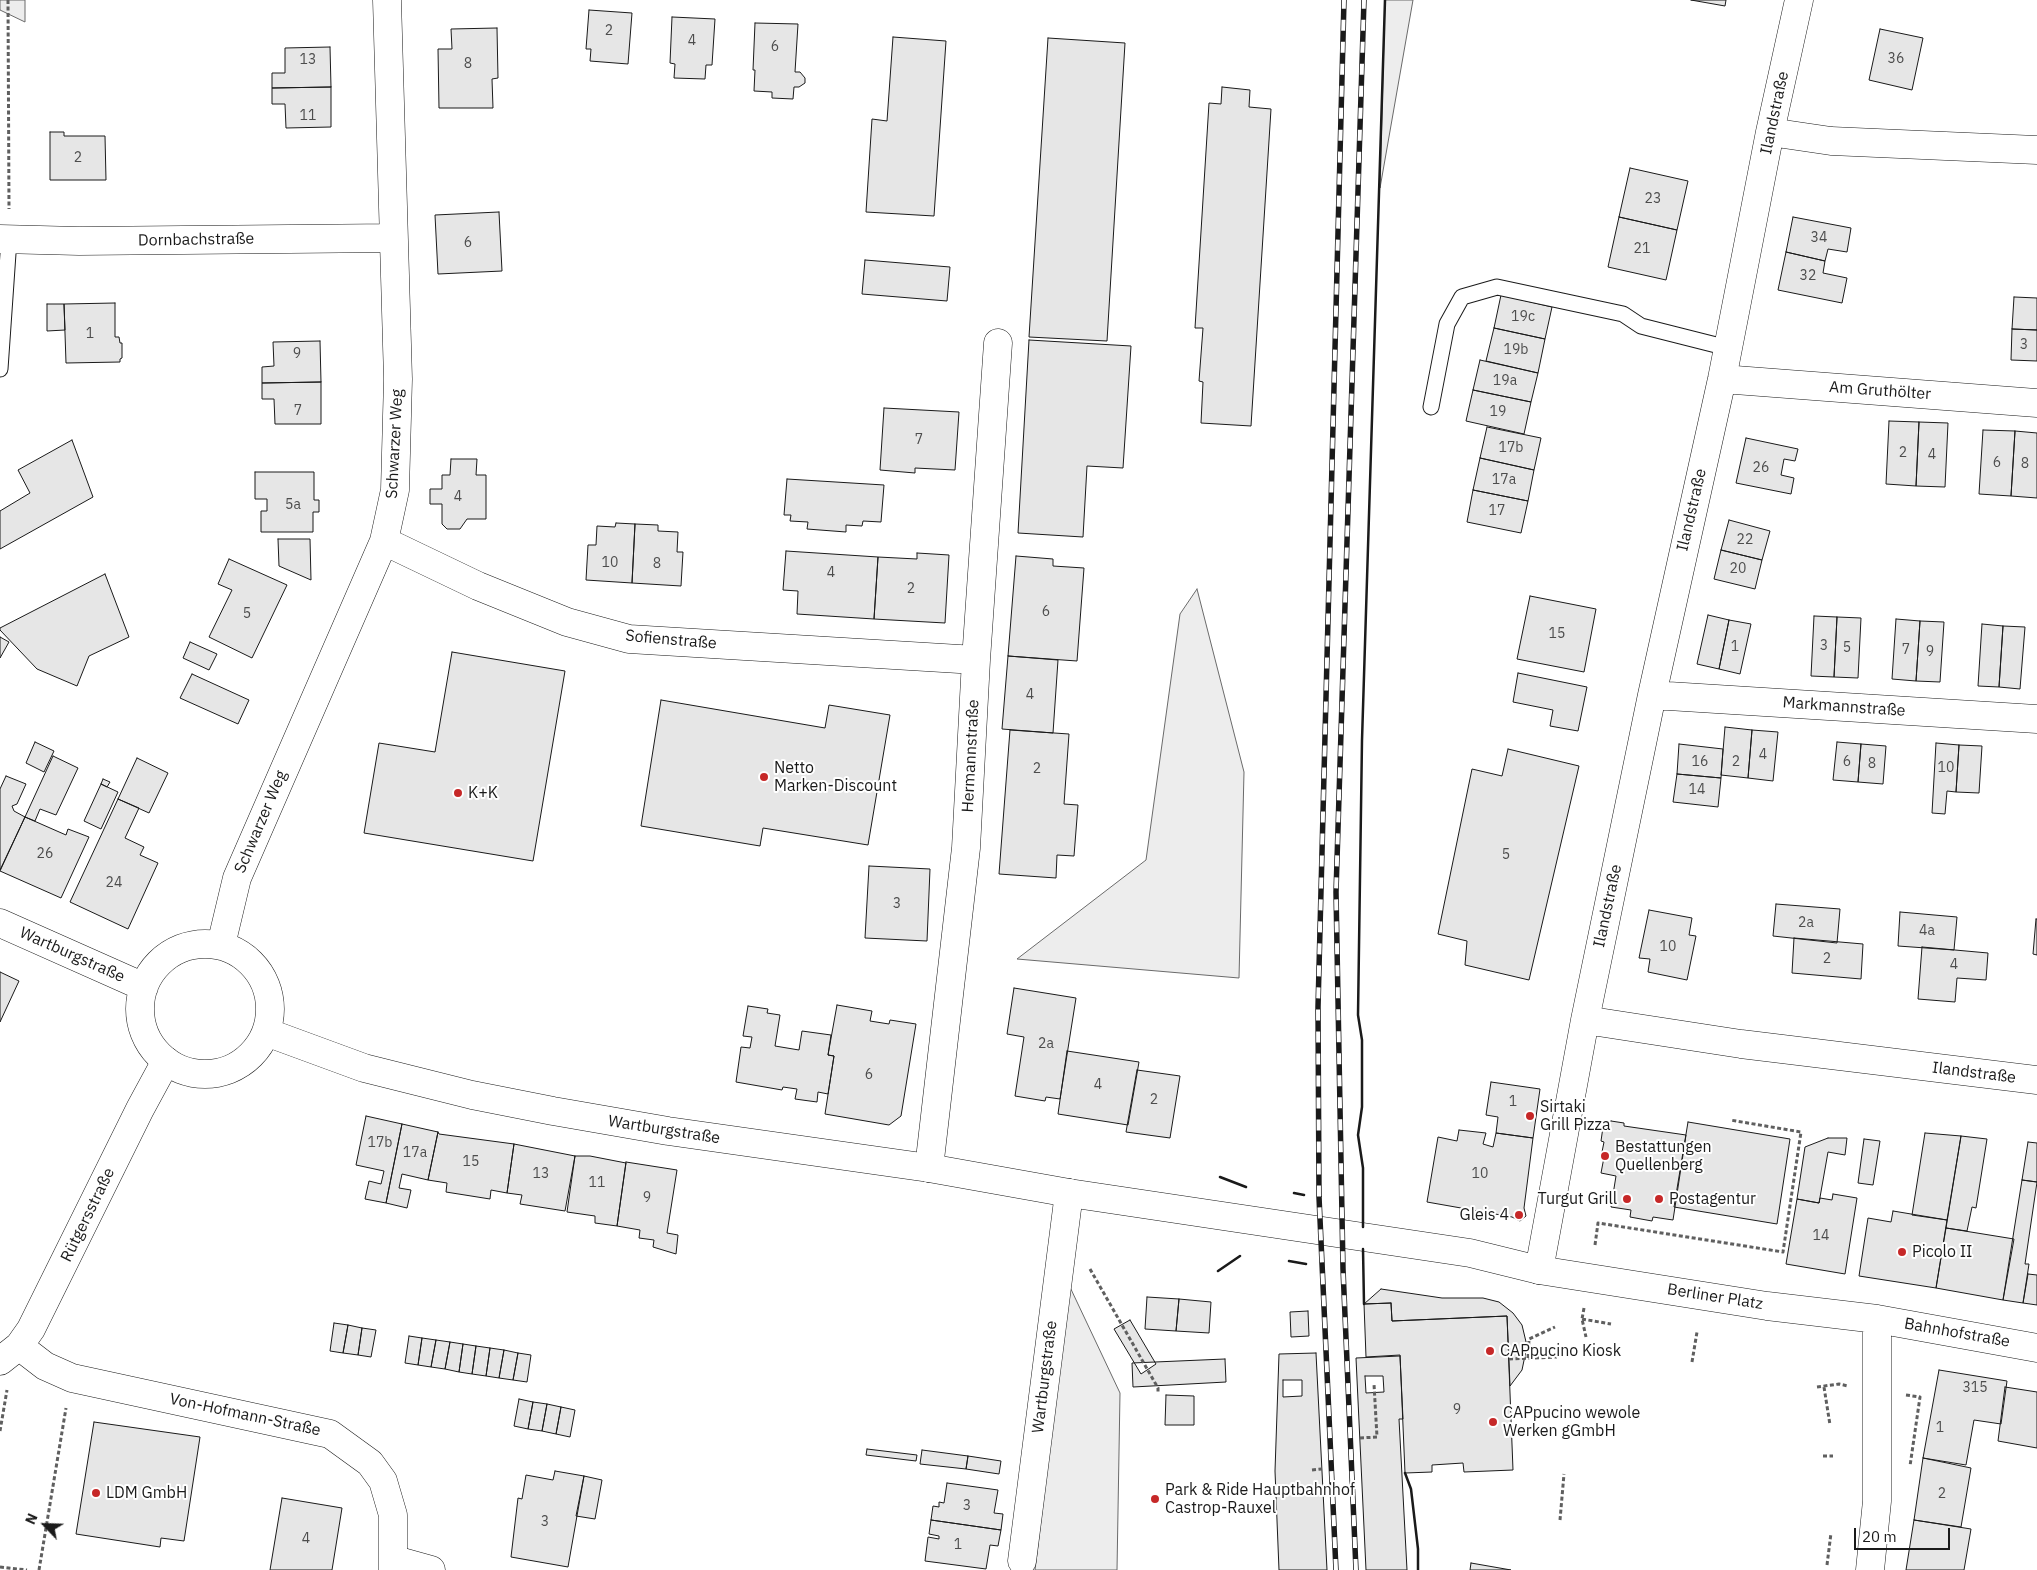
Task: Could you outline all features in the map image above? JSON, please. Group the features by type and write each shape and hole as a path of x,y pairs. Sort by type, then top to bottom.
{"street":[{"name":"Schwarzer Weg","path":"221,945 237,878 384,541 395,490 398,379 387,0"},
{"name":"Ilandstraße","path":"1539,1270 1585,1020 1652,695 1722,379 1770,132 1799,0"},
{"path":"1770,132 1831,141 2037,150"},
{"name":"Dornbachstraße","path":"4,239 80,241 393,238"},
{"name":"Hermannstraße","path":"929,1168 966,848 976,660 998,343"},
{"name":"Am Gruthölter","path":"1722,379 2037,403"},
{"name":"Sofienstraße","path":"384,541 478,586 567,622 629,639 976,660"},
{"name":"Markmannstraße","path":"1652,695 2037,718"},
{"name":"Wartburgstraße","path":"0,923 144,987"},
{"path":"194,944 221,945 236,951 249,960 267,986 270,1001 266,1032 257,1048 245,1061 223,1072 212,1074 194,1073 166,1061 152,1046 142,1028 140,1007 144,987 149,974 158,964 180,948 194,944"},
{"name":"Ilandstraße","path":"1585,1020 1741,1044 2037,1080"},
{"name":"Wartburgstraße","path":"266,1032 364,1068 472,1095 668,1132 929,1168 1069,1193 1306,1229"},
{"name":"Rütgersstraße","path":"10,1354 32,1329 140,1109 166,1061"},
{"name":"Wartburgstraße","path":"1022,1561 1069,1193"},
{"name":"Berliner Platz","path":"1306,1229 1470,1253 1539,1270 1767,1306 1877,1319"},
{"path":"1870,1570 1877,1501 1877,1319"},
{"name":"Bahnhofstraße","path":"1877,1319 2037,1348"},
{"name":"Von-Hofmann-Straße","path":"10,1354 72,1378 330,1434 370,1463 383,1481 393,1515 394,1565 431,1570"}],"lane":[{"path":"0,369 4,239"},
{"path":"1431,407 1447,324 1462,297 1497,287 1623,314 1641,326 1728,348"}],"path":[{"path":"4,239 8,0"},
{"path":"1594,1245 1598,1223 1783,1252 1800,1132 1730,1120"},
{"path":"1088,1264 1158,1388 1158,1394"},
{"path":"1582,1319 1611,1324"},
{"path":"1528,1358 1529,1339 1555,1327"},
{"path":"1692,1362 1697,1332"},
{"path":"1509,1359 1557,1357"},
{"path":"39,1570 72,1378"},
{"path":"1360,1438 1377,1437 1374,1384"},
{"path":"1824,1387 1830,1425"},
{"path":"1823,1456 1833,1456"},
{"path":"1312,1470 1322,1469"},
{"path":"1560,1520 1564,1474"},
{"path":"1827,1565 1830,1533"},
{"path":"0,1567 27,1570"}],"shaded area":[{"path":"0,0 25,0 25,22 0,10"},
{"path":"1385,0 1413,0 1380,188"},
{"path":"1197,589 1244,772 1239,978 1017,959 1146,860 1180,614"},
{"path":"1069,1285 1120,1393 1117,1570 1035,1570"}],"building":[{"path":"1691,0 1726,0 1725,6"},
{"path":"589,10 632,13 628,64 590,61 591,49 586,49"},
{"path":"672,17 715,19 712,65 706,65 705,79 674,78 675,64 670,63"},
{"path":"755,23 798,24 795,72 800,72 805,78 805,83 799,87 794,87 793,99 772,98 772,92 754,91"},
{"path":"497,28 498,78 492,79 493,108 439,108 438,49 452,49 451,29"},
{"path":"1880,29 1923,38 1912,90 1869,80"},
{"path":"893,37 946,41 934,216 866,212 872,119 887,121"},
{"path":"1048,38 1125,43 1107,341 1029,337"},
{"path":"330,47 331,87 272,88 272,73 285,73 285,48"},
{"path":"331,87 331,127 286,128 285,104 272,104 272,88"},
{"path":"1222,87 1250,90 1249,107 1271,109 1251,426 1201,423 1203,382 1199,381 1203,328 1195,328 1209,103 1221,104"},
{"path":"50,132 64,132 64,136 105,136 106,180 50,180"},
{"path":"1630,168 1688,181 1677,230 1619,217"},
{"path":"499,212 502,271 438,274 435,215"},
{"path":"1619,217 1677,230 1666,280 1608,267"},
{"path":"1793,217 1851,228 1847,252 1828,249 1825,261 1786,252"},
{"path":"1786,252 1825,261 1823,273 1847,278 1842,303 1778,290"},
{"path":"865,260 950,267 947,301 862,294"},
{"path":"1501,295 1552,307 1545,339 1494,328"},
{"path":"2014,297 2037,298 2037,330 2012,329"},
{"path":"115,303 115,337 119,337 120,343 122,343 122,358 120,362 66,363 64,304"},
{"path":"47,304 64,304 65,330 47,331"},
{"path":"1494,328 1545,339 1538,373 1486,361"},
{"path":"2012,329 2037,330 2037,361 2011,360"},
{"path":"1029,340 1131,346 1123,468 1087,466 1083,537 1018,533"},
{"path":"320,341 321,382 262,383 262,367 274,366 273,342"},
{"path":"1480,360 1538,373 1531,402 1473,390"},
{"path":"321,382 321,424 275,424 274,399 262,399 262,383"},
{"path":"1473,390 1531,402 1524,434 1466,421"},
{"path":"884,408 959,412 955,470 915,468 915,473 880,470"},
{"path":"1889,421 1919,422 1916,486 1886,484"},
{"path":"1919,422 1948,423 1945,487 1916,486"},
{"path":"1487,427 1541,438 1534,470 1480,458"},
{"path":"1983,430 2015,431 2011,496 1979,494"},
{"path":"2015,431 2037,433 2037,498 2011,496"},
{"path":"1746,438 1798,449 1795,461 1784,459 1781,475 1794,478 1791,494 1736,483"},
{"path":"72,440 93,497 0,549 0,511 30,493 18,470"},
{"path":"1480,458 1534,470 1528,501 1473,490"},
{"path":"451,459 477,459 476,475 486,475 486,519 467,519 460,529 447,529 442,524 442,504 430,504 430,489 442,489 442,475 450,475"},
{"path":"255,472 314,472 314,500 319,500 319,512 313,512 313,532 261,532 261,511 267,511 267,499 255,499"},
{"path":"787,479 884,485 881,522 863,521 862,526 846,525 846,532 807,529 808,522 790,521 791,515 784,515"},
{"path":"1473,490 1528,501 1521,533 1467,522"},
{"path":"1729,520 1770,531 1762,560 1721,550"},
{"path":"616,523 635,524 632,583 586,580 588,545 596,545 597,526 615,527"},
{"path":"635,524 658,525 658,531 678,532 677,552 683,552 681,586 632,583"},
{"path":"278,539 310,539 311,580 279,566"},
{"path":"1721,550 1762,560 1755,589 1714,579"},
{"path":"786,551 878,557 874,619 797,614 798,591 783,590"},
{"path":"917,553 949,555 945,623 874,619 878,557 917,559"},
{"path":"1016,556 1053,559 1053,566 1084,568 1077,661 1008,656"},
{"path":"229,559 287,585 252,658 209,637 232,590 218,584"},
{"path":"105,574 129,637 89,656 77,686 37,669 0,630 0,628"},
{"path":"1530,596 1596,609 1584,672 1517,659"},
{"path":"1708,615 1729,620 1719,669 1697,664"},
{"path":"1814,616 1837,617 1834,677 1811,676"},
{"path":"1837,617 1861,618 1858,678 1834,677"},
{"path":"1896,619 1920,621 1916,681 1892,679"},
{"path":"1729,620 1751,624 1740,674 1719,669"},
{"path":"1920,621 1944,622 1940,682 1916,681"},
{"path":"1982,624 2003,626 1999,687 1978,686"},
{"path":"2003,626 2025,627 2020,689 1999,687"},
{"path":"0,637 9,642 0,658"},
{"path":"190,642 217,654 209,670 183,658"},
{"name":"K+K","path":"452,652 565,671 533,861 364,833 379,743 435,752"},
{"path":"1008,656 1058,660 1053,733 1002,729"},
{"path":"1518,673 1587,687 1578,731 1550,726 1553,710 1513,702"},
{"path":"192,674 249,700 238,724 180,698"},
{"name":"Netto Marken-Discount","path":"661,700 825,728 829,705 890,715 868,845 763,828 760,846 641,826"},
{"path":"1725,727 1752,730 1748,778 1721,775"},
{"path":"1010,730 1069,734 1064,804 1078,805 1074,856 1057,855 1056,878 999,874"},
{"path":"1752,730 1778,732 1773,781 1748,778"},
{"path":"35,742 54,751 44,772 26,763"},
{"path":"1837,742 1861,744 1858,782 1833,780"},
{"path":"1936,743 1959,745 1956,792 1947,791 1945,814 1932,813"},
{"path":"1679,744 1723,749 1721,778 1677,774"},
{"path":"1861,744 1886,746 1883,784 1858,782"},
{"path":"1959,745 1982,746 1979,793 1956,792"},
{"path":"1508,749 1579,766 1529,980 1465,965 1467,941 1438,934 1472,769 1502,776"},
{"path":"53,756 78,768 56,815 40,809 35,821 25,817"},
{"path":"137,758 168,773 149,813 118,799"},
{"path":"1677,774 1721,778 1718,807 1673,802"},
{"path":"6,776 26,784 17,804 12,806 14,811 25,817 0,870 0,789"},
{"path":"103,779 110,782 107,787 101,784"},
{"path":"101,784 118,792 101,829 84,821"},
{"path":"118,799 139,808 125,838 144,847 140,855 158,863 128,929 70,902"},
{"path":"25,817 66,835 68,829 89,837 61,898 0,871"},
{"path":"869,866 930,869 927,941 865,938"},
{"path":"1776,904 1840,909 1837,943 1773,936"},
{"path":"1649,910 1692,918 1689,935 1696,936 1687,980 1648,972 1650,959 1639,958"},
{"path":"1900,912 1957,917 1954,950 1898,946"},
{"path":"2037,919 2037,955 2033,954"},
{"path":"1794,938 1863,944 1861,979 1792,973"},
{"path":"1922,947 1988,953 1986,980 1957,978 1955,1002 1918,999"},
{"path":"0,972 19,981 0,1022"},
{"path":"1014,988 1076,998 1060,1099 1046,1097 1045,1101 1015,1096 1024,1037 1007,1034"},
{"path":"837,1005 872,1011 870,1021 889,1024 890,1020 916,1024 901,1116 889,1125 825,1114 834,1056 828,1055"},
{"path":"748,1006 768,1009 767,1013 780,1015 775,1046 799,1050 802,1031 831,1035 828,1055 834,1056 828,1094 818,1092 817,1102 795,1099 797,1089 783,1087 782,1090 736,1082 741,1047 750,1048 752,1037 743,1036"},
{"path":"1067,1051 1139,1062 1128,1125 1058,1114"},
{"path":"1137,1070 1180,1076 1170,1138 1126,1132"},
{"path":"1491,1082 1540,1089 1533,1138 1496,1133 1498,1117 1486,1115"},
{"path":"366,1116 402,1124 386,1203 365,1199 369,1181 381,1184 384,1171 356,1165"},
{"path":"1611,1121 1624,1123 1624,1126 1686,1135 1673,1220 1653,1217 1652,1221 1630,1217 1631,1210 1611,1207 1616,1176 1601,1173 1605,1152 1602,1152 1604,1142 1601,1141 1603,1127"},
{"path":"1688,1122 1790,1139 1777,1224 1674,1207"},
{"path":"402,1124 438,1132 428,1180 402,1174 399,1188 411,1190 407,1208 386,1203"},
{"path":"1459,1130 1486,1133 1483,1144 1493,1147 1496,1133 1533,1138 1524,1208 1526,1216 1520,1221 1512,1217 1427,1202 1438,1137 1457,1141"},
{"path":"438,1132 439,1134 514,1144 507,1193 491,1190 490,1199 446,1192 447,1183 428,1180"},
{"path":"1925,1133 1961,1136 1947,1220 1912,1215"},
{"path":"1961,1136 1987,1139 1976,1208 1972,1207 1967,1231 1946,1228"},
{"path":"1828,1138 1847,1138 1845,1155 1828,1152 1819,1203 1797,1199 1805,1147"},
{"path":"1864,1139 1880,1141 1873,1185 1858,1183"},
{"path":"2028,1142 2037,1143 2037,1182 2022,1180"},
{"path":"514,1144 575,1156 565,1211 520,1204 522,1195 507,1193"},
{"path":"575,1156 590,1156 626,1163 617,1226 595,1223 595,1216 567,1212"},
{"path":"626,1162 677,1170 667,1233 678,1235 676,1254 653,1247 654,1240 639,1238 640,1230 617,1226"},
{"path":"2022,1180 2037,1182 2025,1264 2029,1264 2023,1303 2003,1300"},
{"path":"1833,1194 1857,1198 1845,1274 1786,1264 1797,1199 1819,1203 1820,1198 1832,1200"},
{"name":"Picolo II","path":"1893,1211 1947,1220 1936,1288 1859,1276 1868,1218 1891,1222"},
{"path":"1946,1228 2014,1239 2003,1300 1936,1288"},
{"path":"2028,1274 2037,1275 2037,1305 2023,1303"},
{"path":"1381,1289 1442,1298 1483,1298 1499,1302 1513,1313 1522,1325 1527,1346 1522,1370 1510,1386 1507,1316 1392,1321 1391,1303 1364,1304"},
{"path":"1147,1297 1179,1299 1176,1331 1145,1329"},
{"path":"1179,1299 1211,1302 1209,1333 1176,1331"},
{"path":"1391,1303 1392,1321 1507,1316 1513,1470 1464,1472 1463,1463 1432,1465 1432,1472 1405,1473 1400,1355 1366,1357 1364,1304"},
{"path":"1308,1311 1309,1336 1291,1337 1290,1312"},
{"path":"1130,1320 1156,1364 1141,1374 1114,1329"},
{"path":"334,1323 348,1325 343,1353 330,1351"},
{"path":"348,1325 362,1328 358,1355 343,1353"},
{"path":"362,1328 376,1330 371,1357 358,1355"},
{"path":"409,1336 422,1338 418,1365 405,1363"},
{"path":"422,1338 436,1340 431,1367 418,1365"},
{"path":"436,1340 450,1342 445,1369 431,1367"},
{"path":"450,1342 463,1344 459,1372 445,1369"},
{"path":"463,1344 476,1346 472,1374 459,1372"},
{"path":"476,1346 490,1348 486,1376 472,1374"},
{"path":"490,1348 504,1350 499,1378 486,1376"},
{"path":"504,1350 518,1353 513,1380 499,1378"},
{"path":"518,1353 531,1355 527,1382 513,1380"},
{"path":"1316,1353 1327,1570 1279,1570 1275,1471 1279,1354"},
{"path":"1400,1356 1403,1419 1399,1419 1407,1570 1366,1570 1356,1358"},
{"path":"1225,1359 1226,1382 1133,1387 1132,1363"},
{"path":"1939,1370 2007,1381 2001,1424 1974,1420 1966,1465 1923,1458"},
{"path":"1365,1376 1383,1376 1384,1392 1366,1393"},
{"path":"1283,1380 1302,1380 1302,1396 1283,1397"},
{"path":"2005,1387 2037,1392 2037,1448 1998,1441"},
{"path":"1166,1395 1194,1396 1194,1425 1165,1425"},
{"path":"519,1399 533,1402 528,1429 514,1426"},
{"path":"533,1402 547,1404 542,1431 528,1429"},
{"path":"547,1404 561,1407 556,1434 542,1431"},
{"path":"561,1407 575,1410 570,1437 556,1434"},
{"path":"94,1422 200,1437 184,1541 161,1538 160,1547 76,1534"},
{"path":"867,1449 917,1455 916,1461 866,1455"},
{"path":"922,1450 968,1456 966,1469 920,1464"},
{"path":"968,1456 1001,1461 999,1474 966,1469"},
{"path":"1923,1458 1971,1468 1961,1527 1914,1520"},
{"path":"555,1471 584,1476 568,1567 511,1557 518,1498 522,1499 526,1475 553,1480"},
{"path":"584,1476 602,1480 595,1519 576,1516"},
{"path":"947,1483 998,1490 994,1513 1003,1514 1001,1530 931,1520 933,1506 939,1507 939,1502 944,1503"},
{"path":"282,1498 342,1508 332,1570 270,1570"},
{"path":"931,1520 1001,1530 998,1546 990,1545 986,1569 925,1561 928,1537 939,1539 939,1536 929,1534"},
{"path":"1914,1520 1971,1529 1964,1570 1906,1570"},
{"path":"1471,1563 1511,1570 1470,1570"}],"railway":[{"path":"1336,1570 1319,1197 1318,1007 1344,0"},
{"path":"1356,1570 1343,1269 1336,892 1364,0"}],"wall":[{"path":"1363,1227 1363,1168 1358,1135 1362,1107 1362,1040 1358,1015 1362,740 1385,0"},
{"path":"1220,1177 1246,1187"},
{"path":"1294,1193 1304,1195"},
{"path":"1363,1249 1364,1304"},
{"path":"1218,1271 1240,1256"},
{"path":"1289,1261 1306,1264"},
{"path":"1405,1473 1411,1489 1418,1549 1418,1570"}],"place":[{"name":"Netto Marken-Discount","path":"764,777"},
{"name":"K+K","path":"458,793"},
{"name":"Sirtaki Grill Pizza","path":"1530,1116"},
{"name":"Bestattungen Quellenberg","path":"1605,1156"},
{"name":"Turgut Grill","path":"1627,1199"},
{"name":"Postagentur","path":"1659,1199"},
{"name":"Gleis 4","path":"1519,1215"},
{"name":"Picolo II","path":"1902,1252"},
{"name":"CAPpucino Kiosk","path":"1490,1351"},
{"name":"CAPpucino wewole Werken gGmbH","path":"1493,1422"},
{"name":"LDM GmbH","path":"96,1493"},
{"name":"Park & Ride Hauptbahnhof Castrop-Rauxel","path":"1155,1499"}]}
